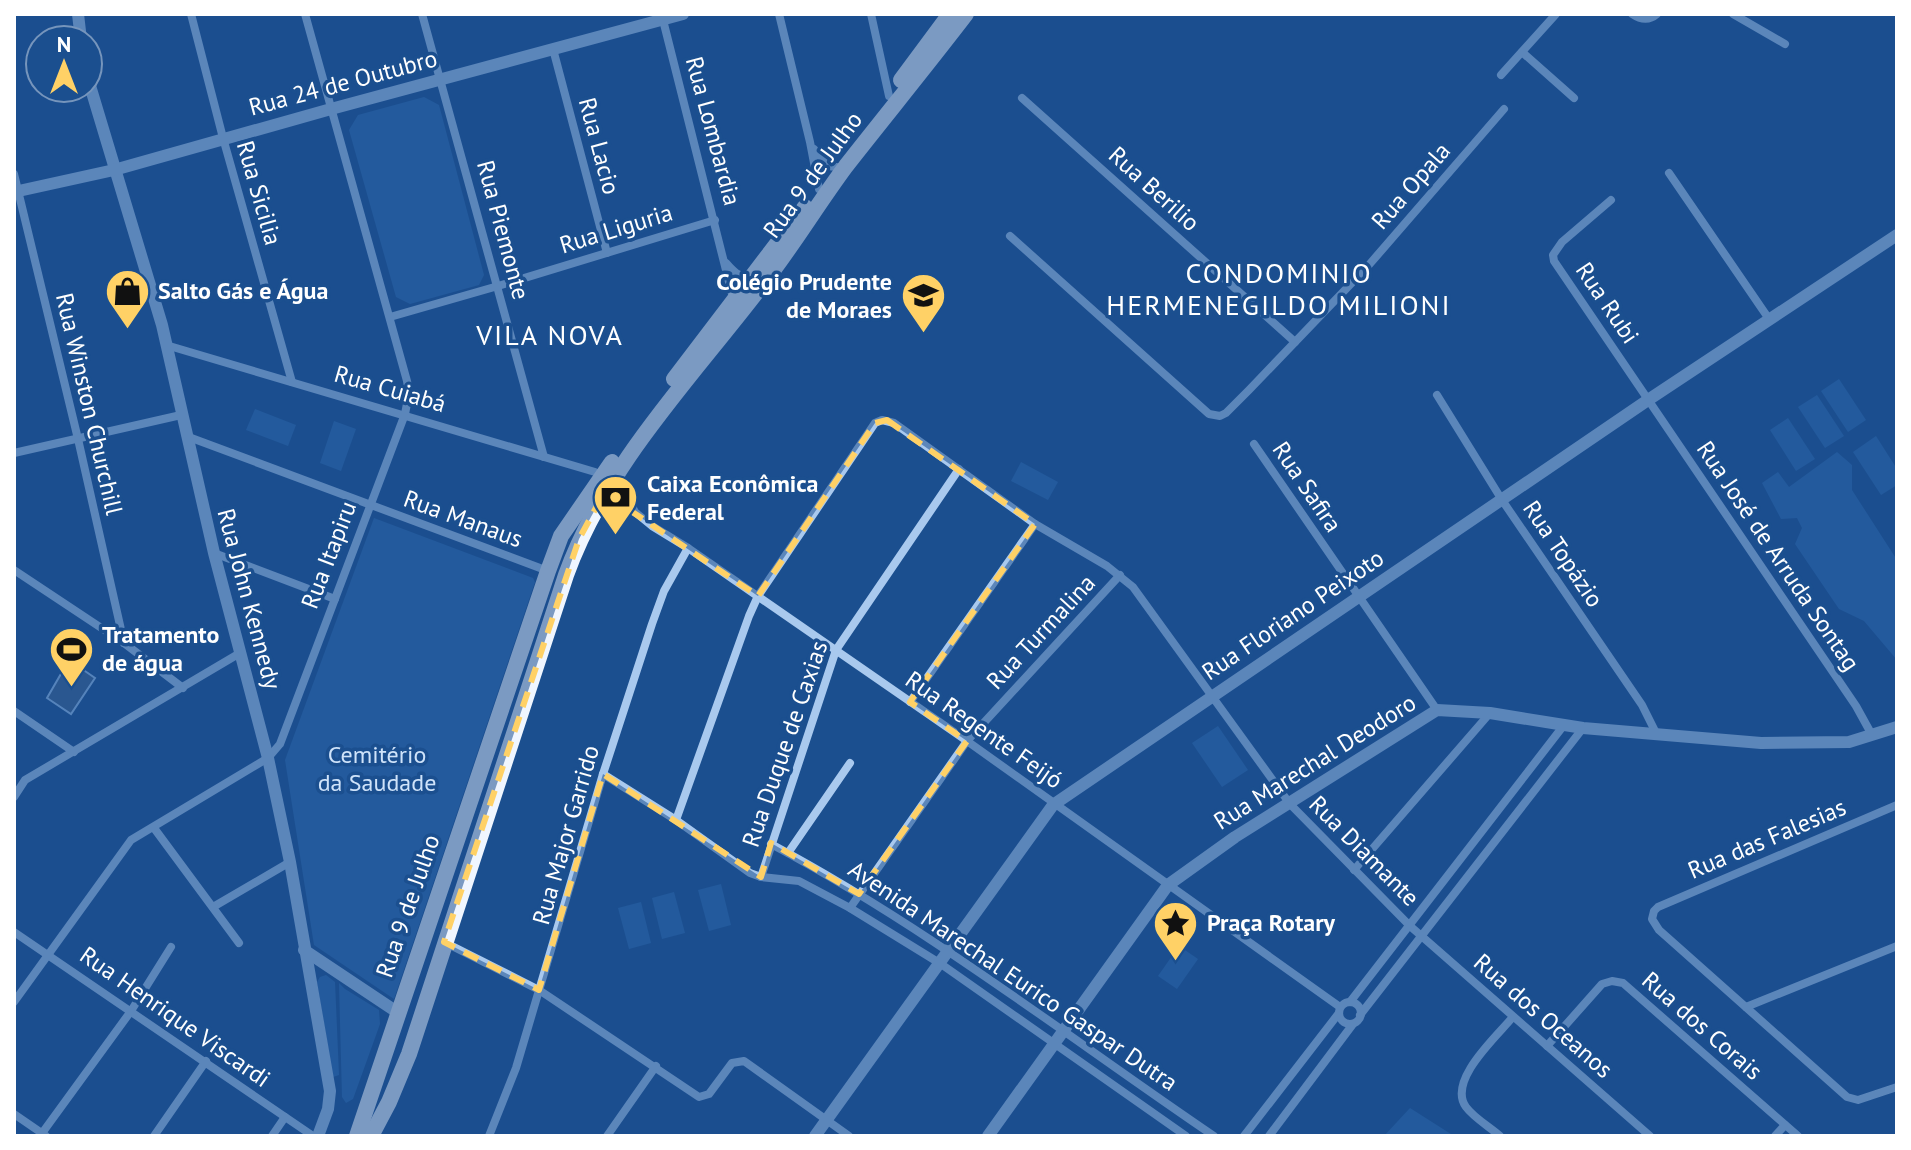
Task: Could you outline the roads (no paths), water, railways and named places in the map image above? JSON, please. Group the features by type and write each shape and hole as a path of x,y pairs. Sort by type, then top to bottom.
{"main road":[{"name":"Rua 9 de Julho","path":"357,1136 561,536 764,284 839,168 950,14"},
{"name":"Rua 9 de Julho","path":"371,1136 409,1054 566,575 602,485 733,299 819,189 908,89 964,14"},
{"path":"694,371 737,312 738,307 733,299"},
{"path":"389,1102 388,1081 406,1034 404,1019 397,1012"}],"street":[{"name":"Rua Sicilia","path":"191,14 292,382"},
{"name":"Rua Itapiru","path":"14,1002 131,840 268,758 280,744 405,414 409,393 407,381 305,14"},
{"name":"Rua Piemonte","path":"422,14 544,457"},
{"name":"Rua 24 de Outubro","path":"16,191 114,170 683,14"},
{"path":"779,14 819,189"},
{"path":"871,14 889,96"},
{"path":"1501,75 1556,14"},
{"path":"1632,14 1651,19 1657,14"},
{"path":"1733,14 1785,44"},
{"name":"Rua Lombardia","path":"663,20 733,299"},
{"name":"Rua Lacio","path":"553,49 607,253"},
{"path":"1522,52 1574,98"},
{"name":"Rua Berilio","path":"1022,98 1295,342"},
{"name":"Rua John Kennedy","path":"95,104 166,345 214,553 268,758 290,862 330,1091 328,1109 315,1136"},
{"name":"Rua Opala","path":"1010,236 1209,414 1220,416 1368,266 1504,109"},
{"path":"810,142 820,159 839,168"},
{"path":"1669,173 1769,319"},
{"name":"Rua Winston Churchill","path":"14,174 124,643"},
{"name":"Rua Rubi","path":"1611,200 1562,242 1553,255 1559,270 1648,400"},
{"name":"Rua Liguria","path":"390,317 715,220"},
{"name":"Rua Floriano Peixoto","path":"815,1136 1053,805 1648,400 1897,235"},
{"path":"724,261 736,274 751,276"},
{"name":"Rua Cuiabá","path":"166,345 544,457 602,485 635,512"},
{"name":"Rua Topázio","path":"1437,395 1502,500 1642,705 1657,735"},
{"name":"Rua José de Arruda Sontag","path":"1648,400 1856,706 1872,735"},
{"path":"14,453 181,415"},
{"name":"Rua Diamante","path":"758,596 875,423 882,420 894,423 1035,524 1120,575 1133,587 1290,804 1410,926"},
{"name":"Rua Manaus","path":"186,436 548,571"},
{"name":"Rua Safira","path":"1254,444 1437,710"},
{"name":"Rua Duque de Caxias","path":"761,877 836,650 959,469"},
{"name":"Rua Regente Feijó","path":"602,485 624,491 635,512 652,526 967,741 1340,1010"},
{"path":"910,702 1035,524"},
{"name":"Rua Major Garrido","path":"489,1136 516,1068 603,774 652,624 664,591 688,548"},
{"path":"214,553 335,599"},
{"path":"14,570 124,643 183,688"},
{"name":"Rua Turmalina","path":"850,908 967,741 1120,575"},
{"path":"676,820 758,596"},
{"path":"14,797 25,780 240,653"},
{"name":"Rua Marechal Deodoro","path":"988,1136 1168,885 1235,837 1437,710 1490,713 1583,728 1761,743 1849,742 1897,727"},
{"path":"14,711 74,752"},
{"path":"1354,870 1490,713"},
{"path":"1244,1136 1564,725"},
{"path":"1269,1136 1583,728"},
{"path":"788,853 850,763"},
{"path":"603,774 676,820 735,864 761,877"},
{"name":"Rua das Falesias","path":"1746,1007 1659,930 1652,919 1654,911 1897,805"},
{"path":"154,828 239,943"},
{"name":"Avenida Marechal Eurico Gaspar Dutra","path":"771,844 859,894 949,952 1186,1136"},
{"path":"213,907 290,862"},
{"name":"Avenida Marechal Eurico Gaspar Dutra","path":"761,877 799,881 850,908 1148,1091 1214,1136"},
{"name":"Rua dos Oceanos","path":"1410,926 1650,1136"},
{"name":"Rua Henrique Viscardi","path":"14,932 315,1136"},
{"path":"444,942 539,990 695,1094 705,1097 732,1063 744,1061 849,1136"},
{"path":"1897,946 1746,1007 1837,1090 1858,1100 1897,1087"},
{"path":"14,1114 43,1135 131,1011 171,947"},
{"path":"304,950 397,1012"},
{"path":"310,982 321,970 333,969"},
{"name":"Rua dos Corais","path":"1547,1046 1602,984 1612,981 1623,983 1798,1136"},
{"path":"1350,1002 1356,1004 1360,1015"},
{"path":"1340,1010 1342,1021 1353,1024"},
{"path":"1500,1136 1466,1107 1461,1094 1468,1071 1512,1018"},
{"path":"154,1136 206,1061"},
{"path":"607,1136 656,1066"},
{"path":"1140,1102 1148,1091"},
{"path":"272,1136 285,1117"},
{"path":"1775,1136 1785,1125"}],"place":[{"name":"Salto Gás e Água","path":"127,330"},
{"name":"Colégio Prudente de Moraes","path":"923,335"},
{"name":"Caixa Econômica Federal","path":"616,537"},
{"name":"Tratamento de água","path":"71,688"},
{"name":"Praça Rotary","path":"1176,962"}],"district":[{"name":"CONDOMINIO HERMENEGILDO MILIONI","path":"1279,289"},
{"name":"VILA NOVA","path":"550,335"}],"park label":[{"name":"Cemitério da Saudade","path":"377,769"}]}
